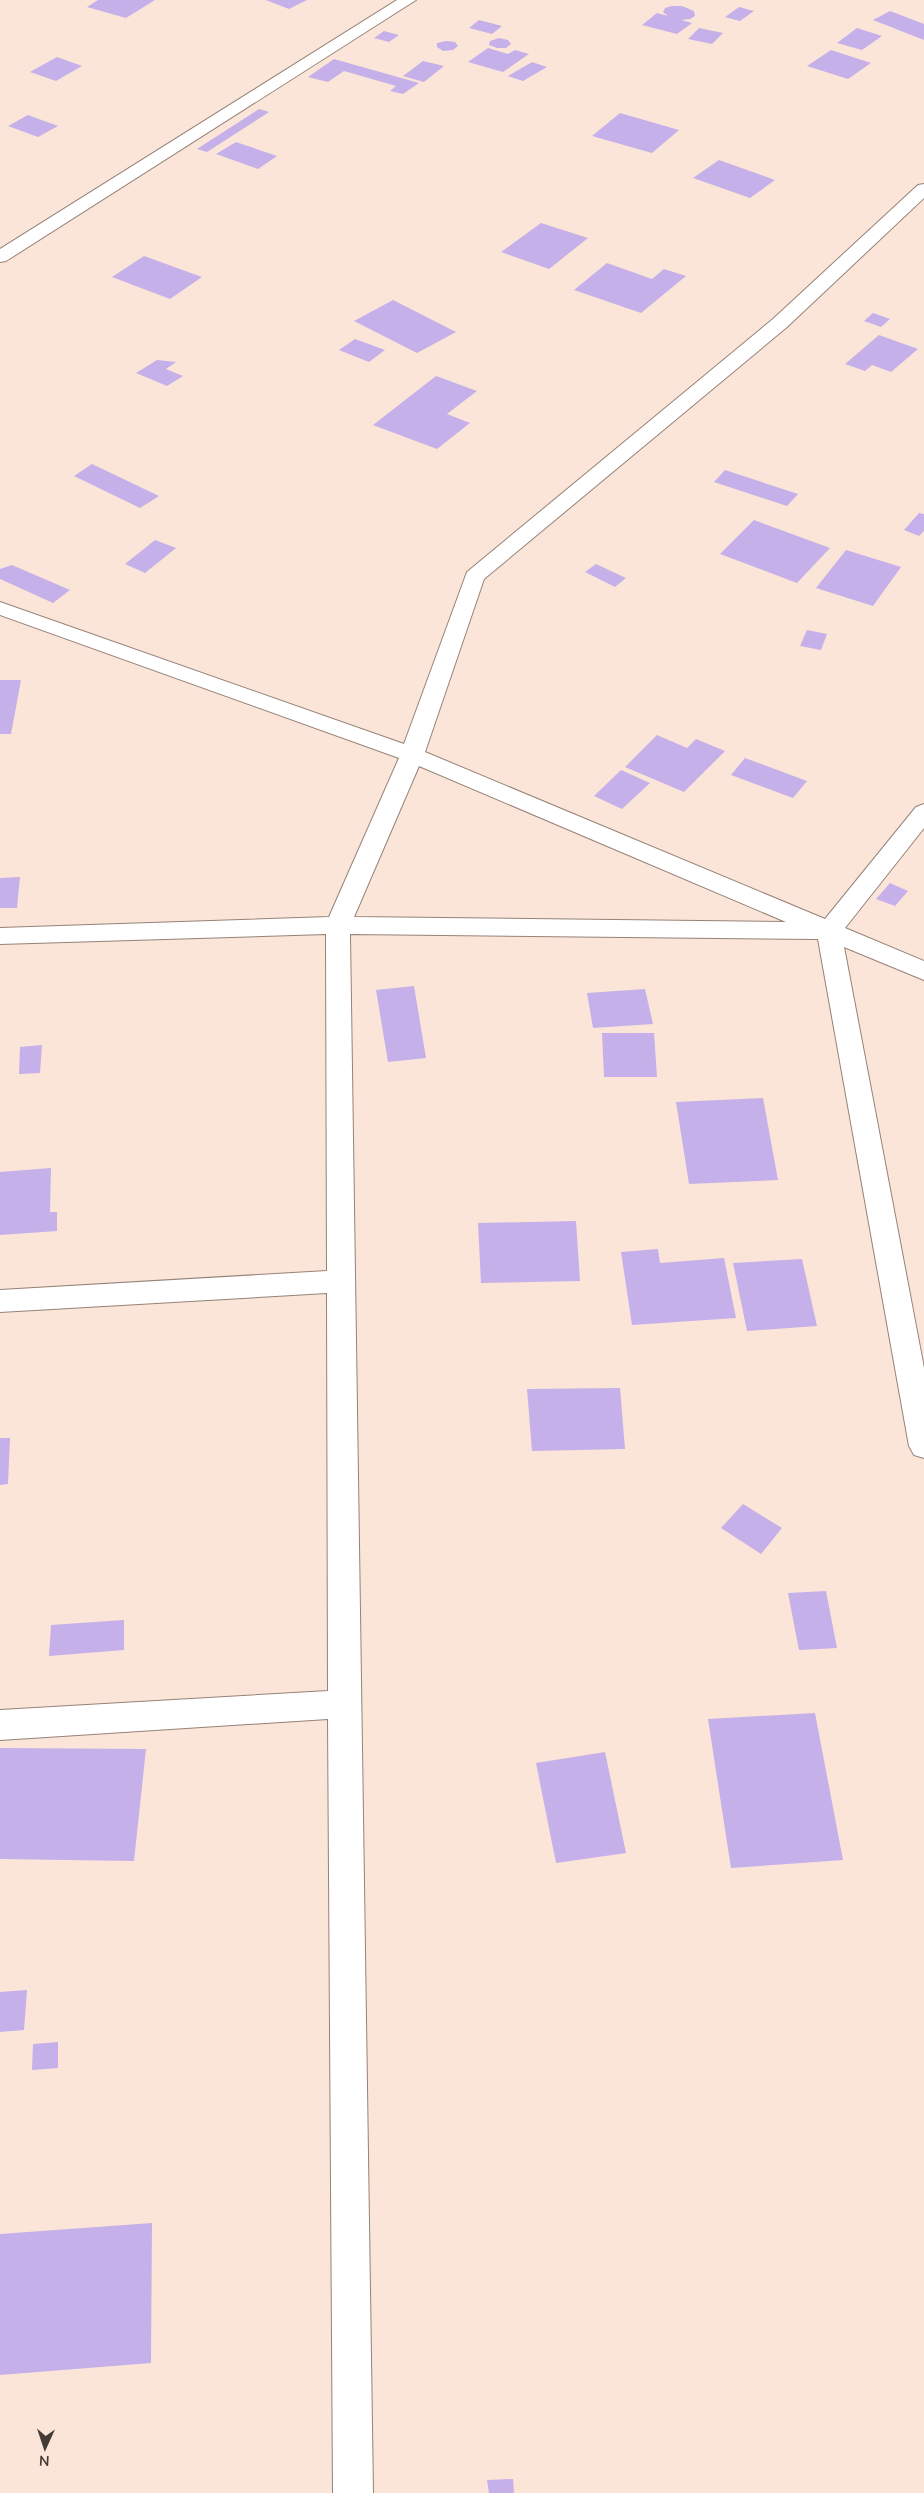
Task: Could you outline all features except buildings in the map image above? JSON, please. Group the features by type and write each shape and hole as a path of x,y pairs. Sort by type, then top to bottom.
{"street":[{"path":"0,257 408,0"},
{"path":"353,2493 338,925 412,755 474,576 780,323 924,189"},
{"path":"0,608 412,755 924,971"},
{"path":"924,812 829,931 924,1446"},
{"path":"0,936 338,925 829,931"},
{"path":"0,1301 340,1281"},
{"path":"0,1725 344,1704"}]}
